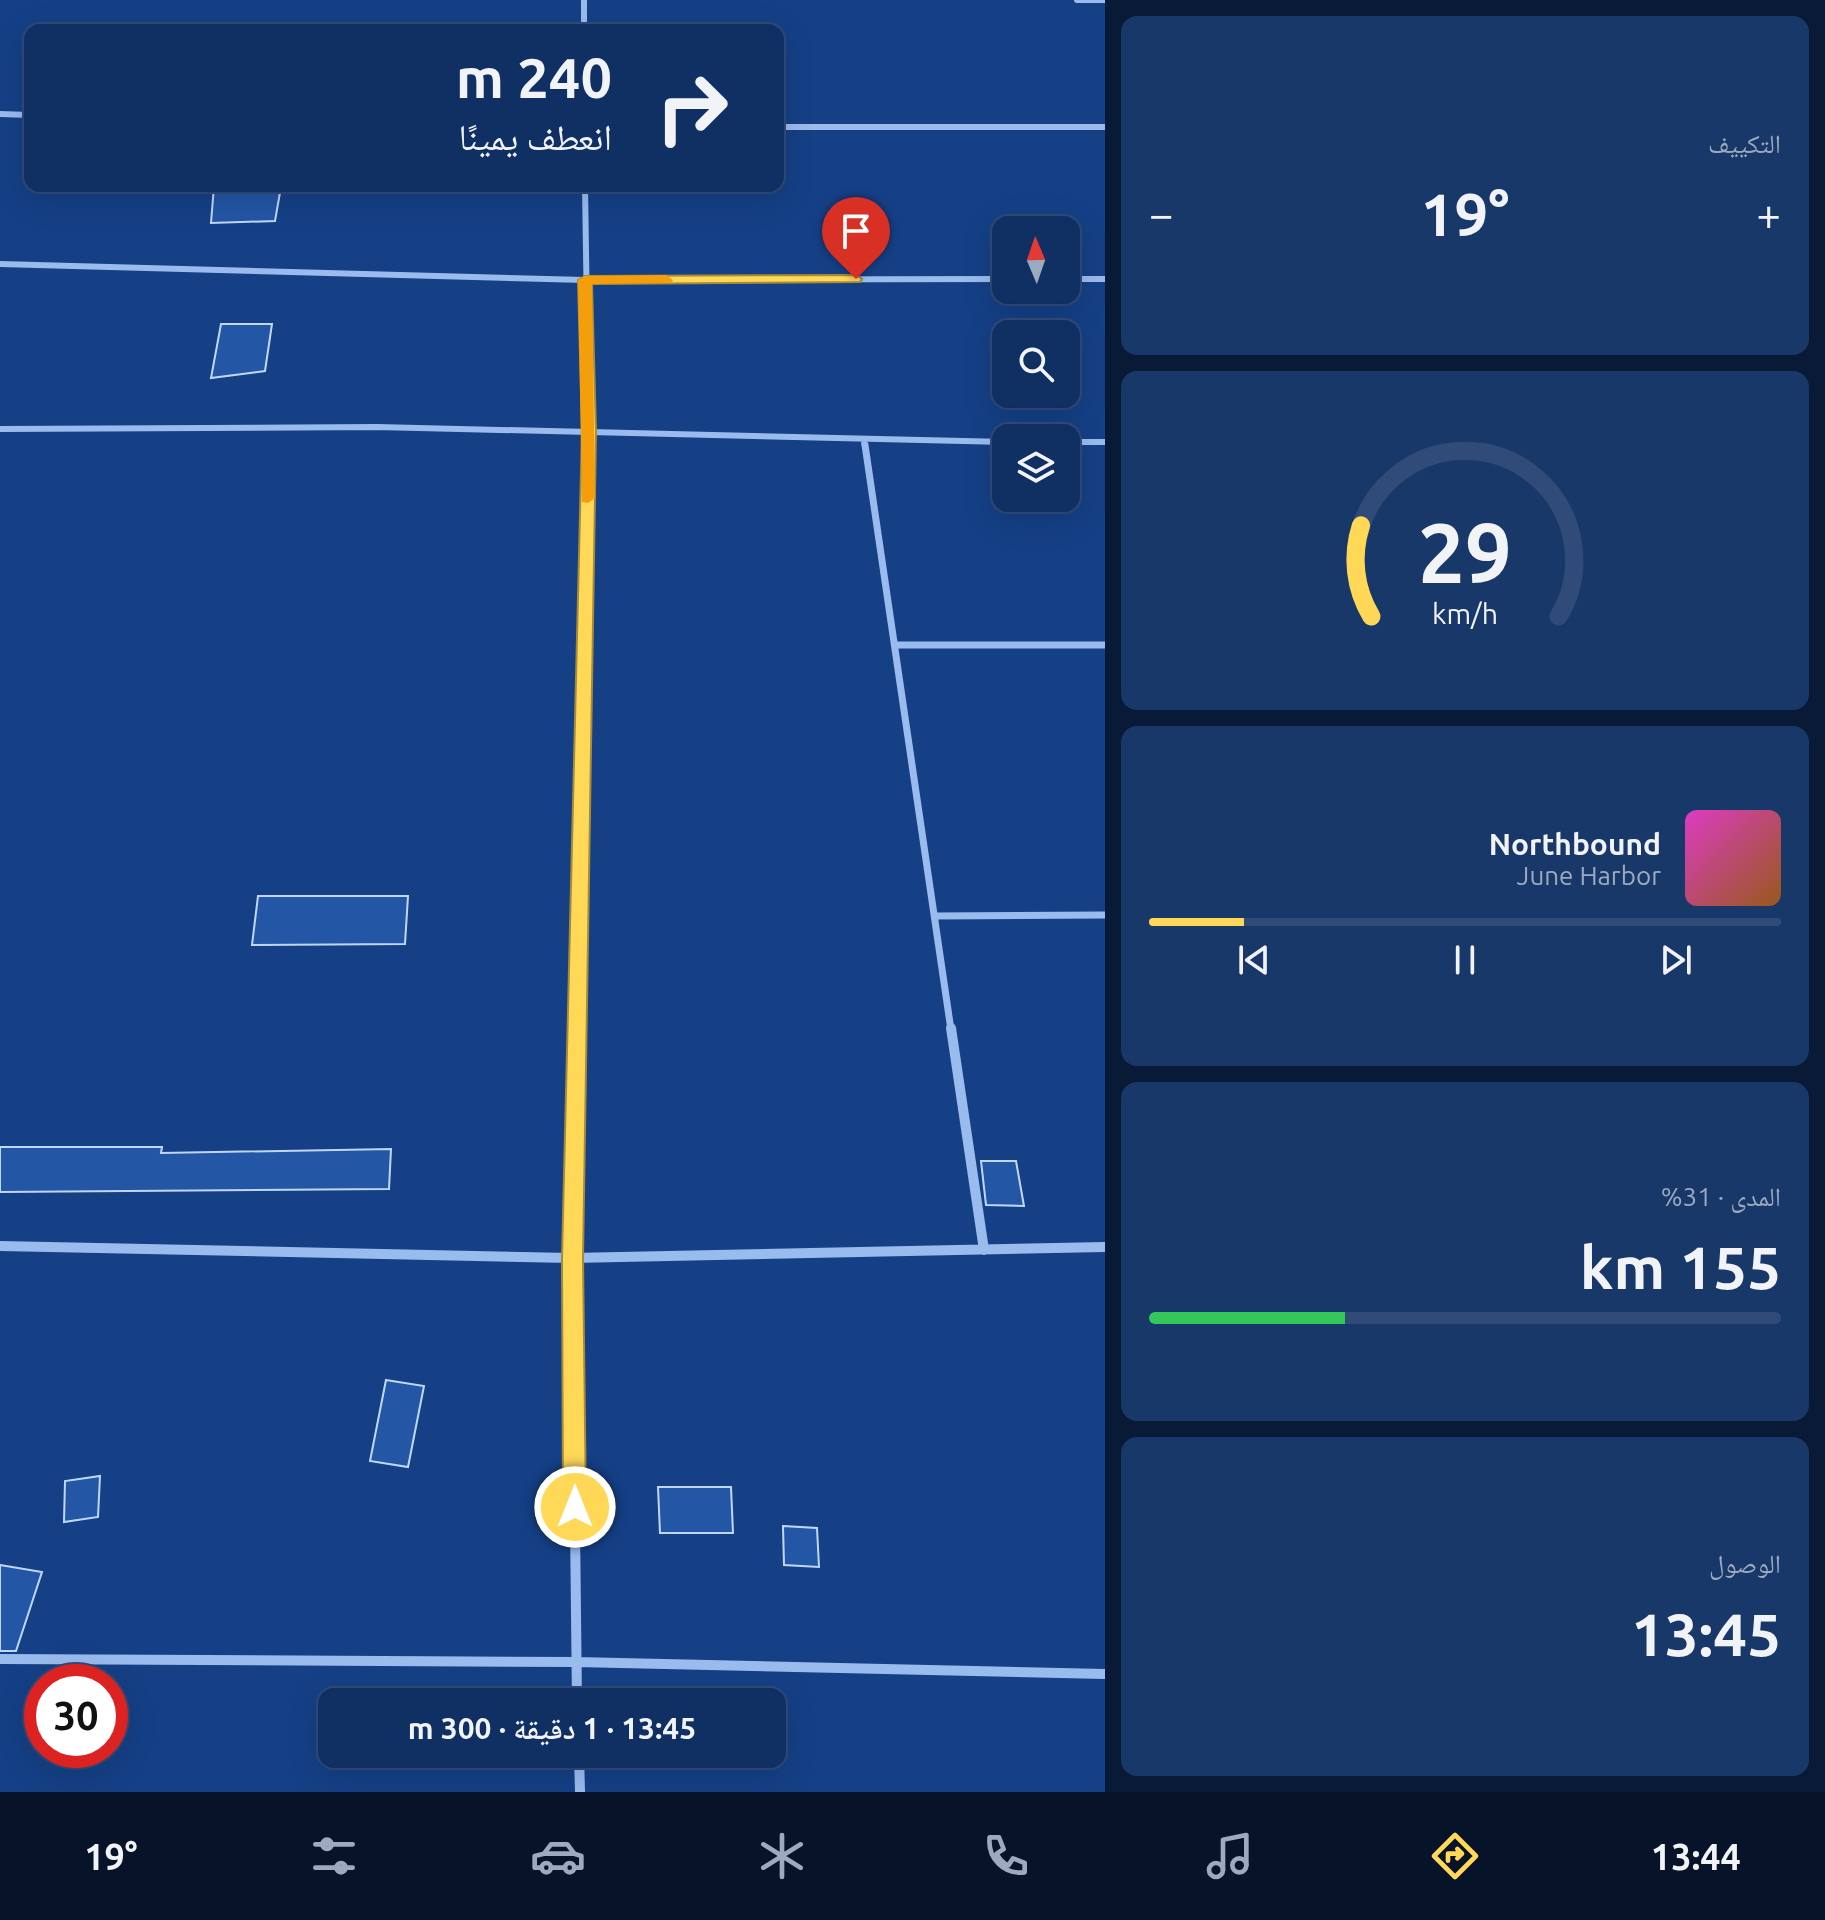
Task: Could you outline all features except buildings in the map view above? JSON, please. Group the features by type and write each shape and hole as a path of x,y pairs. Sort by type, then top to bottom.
{"street":[{"path":"584,0 584,24"},
{"path":"1077,0 1105,0"},
{"path":"0,114 24,115"},
{"path":"784,127 1105,127"},
{"path":"577,1688 572,1258 589,431 585,192"},
{"path":"0,264 585,280 992,279"},
{"path":"1080,279 1105,279"},
{"path":"0,429 589,431 864,441 992,442"},
{"path":"864,441 897,645 984,1250"},
{"path":"1080,442 1105,442"},
{"path":"897,645 1105,645"},
{"path":"935,916 1105,915"},
{"path":"0,1246 572,1258 1105,1247"},
{"path":"0,1659 576,1662 1105,1674"},
{"path":"579,1768 580,1792"}],"slow traffic":[{"path":"588,498 585,280 666,280"}],"route":[{"path":"575,1507 572,1258 589,431 585,280 856,279"}]}
